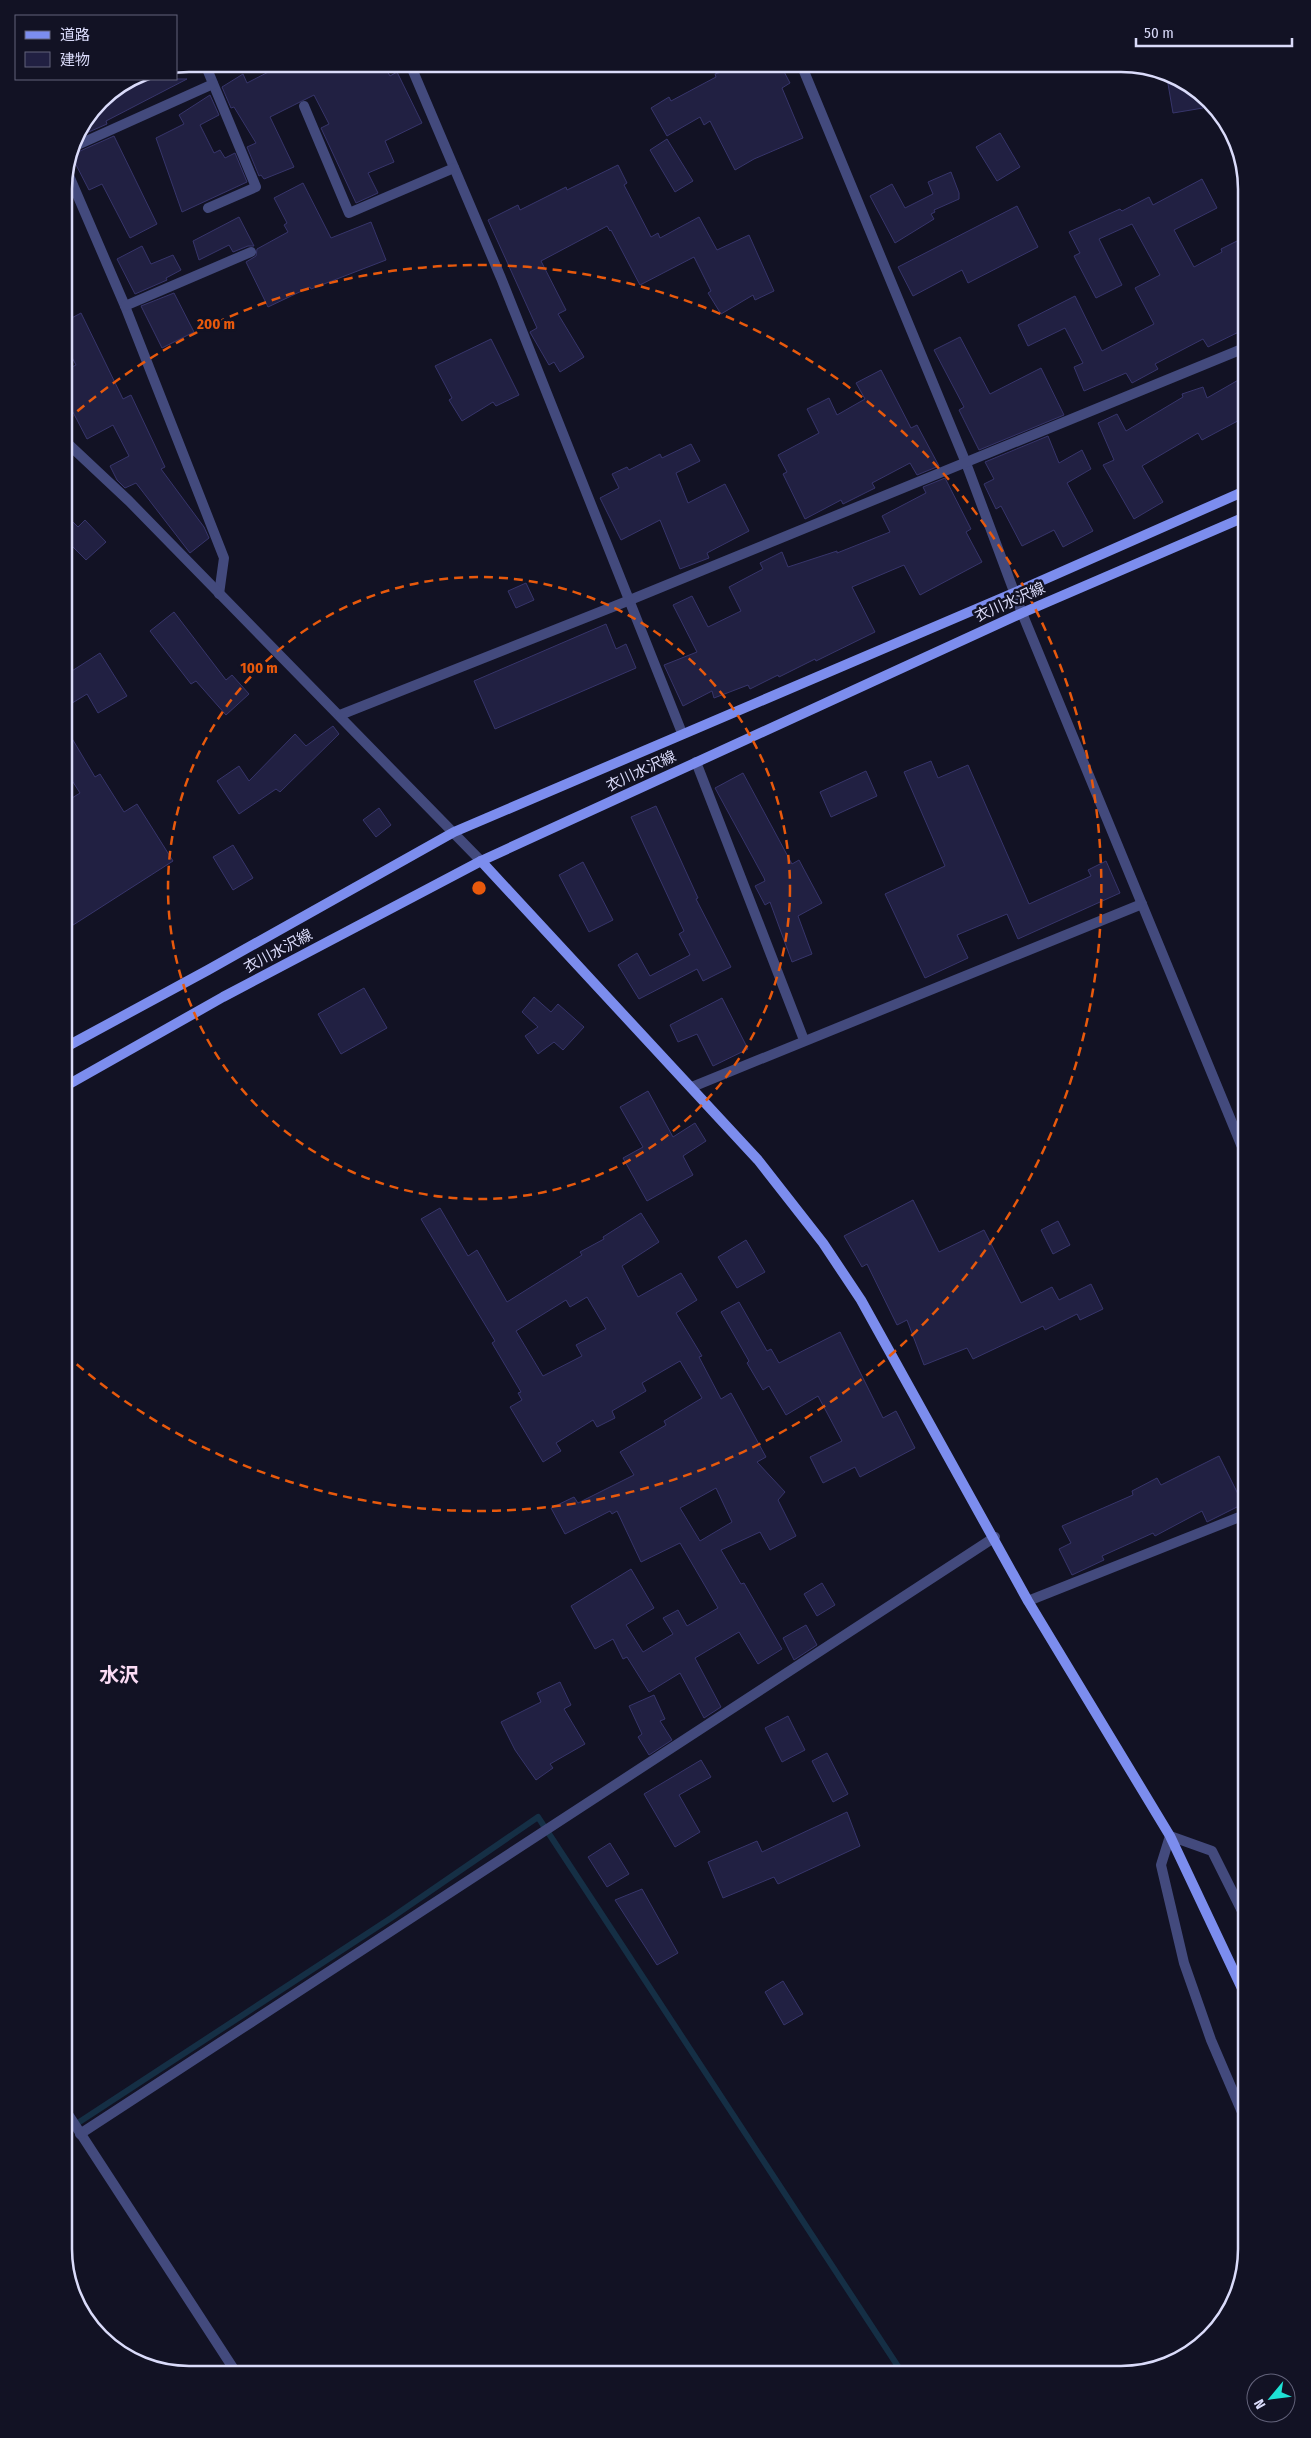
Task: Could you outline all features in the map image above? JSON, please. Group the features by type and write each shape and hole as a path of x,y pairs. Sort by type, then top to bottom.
{"main road":[{"name":"衣川水沢線","path":"73,1043 454,832 682,733 1016,592 1238,494"},
{"name":"衣川水沢線","path":"73,1082 232,993 481,861 1022,613 1238,520"},
{"path":"481,861 758,1160 823,1243 861,1300 995,1537 1028,1601 1170,1836 1238,1980"}],"street":[{"path":"208,72 256,187 208,208"},
{"path":"413,72 501,278 682,733"},
{"path":"805,73 966,463 1016,592 1022,613 1238,1137"},
{"path":"81,144 213,84"},
{"path":"304,106 349,213 454,168"},
{"path":"73,185 125,306 224,558 219,594"},
{"path":"125,306 251,252"},
{"path":"340,715 630,600 1238,351"},
{"path":"73,448 129,501 481,861"},
{"path":"696,762 804,1040"},
{"path":"692,1087 1142,904"},
{"path":"1028,1601 1238,1518"},
{"path":"80,2134 995,1537"},
{"path":"1238,1903 1212,1850 1170,1836 1161,1865 1184,1963 1211,2040 1238,2103"},
{"path":"72,2121 231,2365"}],"building":[{"path":"268,72 388,72 390,76 397,72 422,123 385,141 394,162 368,173 378,193 356,203 321,128 329,124 314,95 270,117 294,167 264,179 261,175 259,176 247,147 256,143 234,107 231,108 222,87 243,74 247,83"},
{"path":"785,73 790,83 782,88 803,138 754,159 735,170 710,121 704,125 700,117 667,136 651,108 669,97 671,101 716,77 715,74"},
{"path":"187,79 106,121 107,124 87,133 101,112 112,101 144,81"},
{"path":"1168,81 1193,97 1203,108 1173,113"},
{"path":"210,95 219,115 200,125 214,153 220,150 225,158 235,153 247,182 182,212 156,138 184,124 179,115"},
{"path":"1000,133 1020,167 997,181 976,147"},
{"path":"114,136 157,224 130,238 102,184 89,190 75,163 78,152"},
{"path":"667,139 693,181 675,192 650,150"},
{"path":"618,165 627,183 624,185 651,237 658,233 660,238 699,217 717,250 749,235 774,291 755,300 753,295 721,314 708,293 711,291 694,257 640,285 611,230 607,226 541,261 566,310 558,314 584,357 560,372 554,362 549,365 530,332 537,328 488,220 518,205 520,210 566,187 567,190"},
{"path":"951,172 959,193 959,199 934,210 935,212 931,214 934,219 895,243 870,196 892,184 905,208 933,194 928,182"},
{"path":"1202,179 1217,208 1174,230 1194,267 1222,252 1221,249 1238,240 1238,332 1208,347 1203,339 1155,364 1158,369 1132,383 1126,373 1084,391 1074,367 1083,363 1065,328 1028,346 1018,325 1075,296 1102,351 1154,324 1135,288 1160,275 1132,224 1099,239 1122,285 1096,298 1074,256 1080,253 1069,232 1120,209 1122,211 1149,197 1153,205"},
{"path":"303,183 331,238 371,222 386,260 311,289 310,287 268,307 246,262 256,256 257,249 288,232 284,225 287,223 274,198"},
{"path":"1017,206 1038,247 968,283 962,270 913,296 898,267"},
{"path":"239,217 254,246 248,246 233,252 229,245 199,260 193,241"},
{"path":"142,246 151,264 173,255 181,270 166,278 167,280 135,294 117,259"},
{"path":"174,293 194,332 162,348 141,306"},
{"path":"81,313 123,399 131,395 165,467 161,469 204,527 209,538 190,553 136,483 125,488 117,480 110,466 129,456 113,425 87,439 73,412 73,367 76,365 73,359 73,317"},
{"path":"960,337 990,394 1041,368 1064,415 979,450 959,410 964,407 934,350"},
{"path":"491,339 519,395 496,406 493,402 462,421 449,400 452,398 435,366"},
{"path":"881,370 911,428 917,425 939,466 917,475 910,463 872,483 875,488 843,504 841,500 805,519 783,474 787,472 778,455 819,433 807,409 829,398 837,415 865,399 856,383"},
{"path":"1238,380 1238,421 1202,440 1198,433 1142,466 1163,502 1134,519 1103,465 1114,460 1098,423 1117,414 1126,431 1183,397 1182,394 1203,387 1207,398"},
{"path":"1048,436 1059,463 1082,450 1091,469 1067,483 1093,531 1063,547 1054,530 1022,546 1001,506 996,509 984,484 994,479 985,462"},
{"path":"691,444 700,461 676,473 688,503 725,484 749,531 707,553 709,558 680,569 660,520 621,540 600,498 619,488 612,474 627,467 629,470 660,454 662,458"},
{"path":"945,478 971,529 966,532 982,562 920,595 904,565 852,587 875,632 816,661 815,659 750,689 748,685 714,698 712,691 683,706 664,665 697,652 673,605 692,596 708,627 741,611 729,587 763,569 760,563 782,552 788,567 837,551 837,553 890,532 882,516 926,493 923,487"},
{"path":"85,520 106,542 86,560 73,547 73,522 78,527"},
{"path":"526,583 534,600 516,608 508,591"},
{"path":"174,612 226,680 232,675 249,694 226,715 196,681 191,684 150,631"},
{"path":"606,624 616,649 626,644 636,668 495,729 474,681"},
{"path":"100,653 127,696 98,713 87,694 73,703 73,670"},
{"path":"333,726 339,734 280,792 276,789 239,814 217,781 239,766 249,781 295,734 306,746"},
{"path":"73,740 95,777 100,774 124,812 137,804 173,861 73,925 73,798 80,793 73,782"},
{"path":"931,761 938,778 968,765 1029,904 1091,876 1088,870 1106,861 1120,893 1018,939 1007,914 957,935 968,958 925,978 885,894 945,866 904,772"},
{"path":"866,771 877,796 831,817 820,792"},
{"path":"743,773 792,864 799,860 822,903 798,916 812,954 792,962 770,902 765,905 755,886 765,881 764,878 715,788"},
{"path":"656,806 698,898 696,899 731,967 703,981 697,969 639,999 618,965 637,953 650,976 690,955 679,934 684,931 631,817"},
{"path":"379,808 391,825 376,837 363,820"},
{"path":"233,845 253,878 233,890 213,857"},
{"path":"583,862 613,920 589,932 559,875"},
{"path":"364,988 387,1028 341,1054 318,1014"},
{"path":"534,997 551,1012 558,1004 584,1027 563,1050 554,1042 538,1054 525,1036 538,1027 522,1012"},
{"path":"722,998 748,1049 713,1066 697,1034 678,1042 670,1025"},
{"path":"648,1091 673,1137 695,1123 706,1141 683,1156 693,1175 647,1201 623,1158 643,1147 620,1107"},
{"path":"913,1200 939,1252 984,1230 1021,1303 1052,1287 1059,1300 1091,1284 1103,1309 1080,1320 1077,1314 1045,1330 1043,1326 973,1359 967,1348 924,1365 907,1320 897,1325 867,1264 862,1267 844,1236"},
{"path":"440,1208 468,1256 477,1250 507,1302 582,1255 580,1252 604,1239 603,1237 641,1213 659,1242 622,1266 638,1297 681,1273 697,1300 676,1313 702,1356 699,1357 721,1399 731,1393 766,1457 757,1462 785,1492 778,1500 796,1536 770,1550 760,1532 721,1550 741,1584 744,1583 782,1649 758,1664 739,1632 695,1658 721,1707 704,1718 680,1673 649,1692 627,1657 623,1659 613,1639 595,1649 571,1606 631,1569 654,1608 626,1625 643,1652 673,1634 663,1618 678,1610 687,1626 718,1608 680,1543 641,1562 617,1511 612,1514 610,1511 565,1534 551,1508 574,1497 578,1503 634,1475 620,1452 666,1425 664,1421 702,1398 680,1361 642,1383 646,1391 612,1411 615,1418 597,1427 593,1420 556,1443 561,1451 543,1462 510,1407 522,1400 518,1393 521,1392 492,1343 495,1341 421,1219","holes":["587,1297 606,1329 576,1345 582,1356 543,1376 516,1331 566,1300 570,1307","716,1488 732,1522 700,1541 680,1508"]},
{"path":"1058,1221 1070,1245 1053,1254 1041,1230"},
{"path":"746,1240 765,1272 737,1288 718,1257"},
{"path":"739,1302 767,1351 771,1349 779,1363 840,1332 883,1418 896,1411 915,1448 860,1477 855,1467 823,1483 810,1457 842,1441 818,1396 786,1415 769,1386 763,1390 721,1312"},
{"path":"1219,1456 1238,1494 1238,1506 1207,1522 1202,1511 1155,1536 1153,1533 1102,1556 1104,1560 1072,1575 1059,1549 1071,1543 1062,1526 1133,1495 1132,1491 1157,1478 1161,1485"},
{"path":"822,1583 835,1605 817,1616 804,1594"},
{"path":"806,1625 817,1645 794,1660 783,1638"},
{"path":"560,1682 571,1705 564,1709 585,1744 550,1764 553,1768 536,1780 515,1750 501,1722 541,1702 537,1693"},
{"path":"654,1695 665,1719 660,1721 672,1740 649,1755 638,1737 642,1734 629,1706"},
{"path":"788,1716 805,1750 782,1762 765,1728"},
{"path":"827,1753 848,1794 833,1802 812,1761"},
{"path":"701,1760 711,1777 679,1795 700,1832 675,1847 644,1794"},
{"path":"847,1812 860,1846 778,1884 774,1877 723,1898 708,1862 757,1841 762,1852"},
{"path":"610,1843 629,1874 607,1887 588,1857"},
{"path":"642,1889 678,1953 657,1965 615,1900"},
{"path":"783,1981 803,2014 784,2025 765,1992"}],"waterway":[{"path":"72,2127 391,1918 538,1817 898,2366"}],"district":[{"name":"水沢","path":"119,1675"}]}
